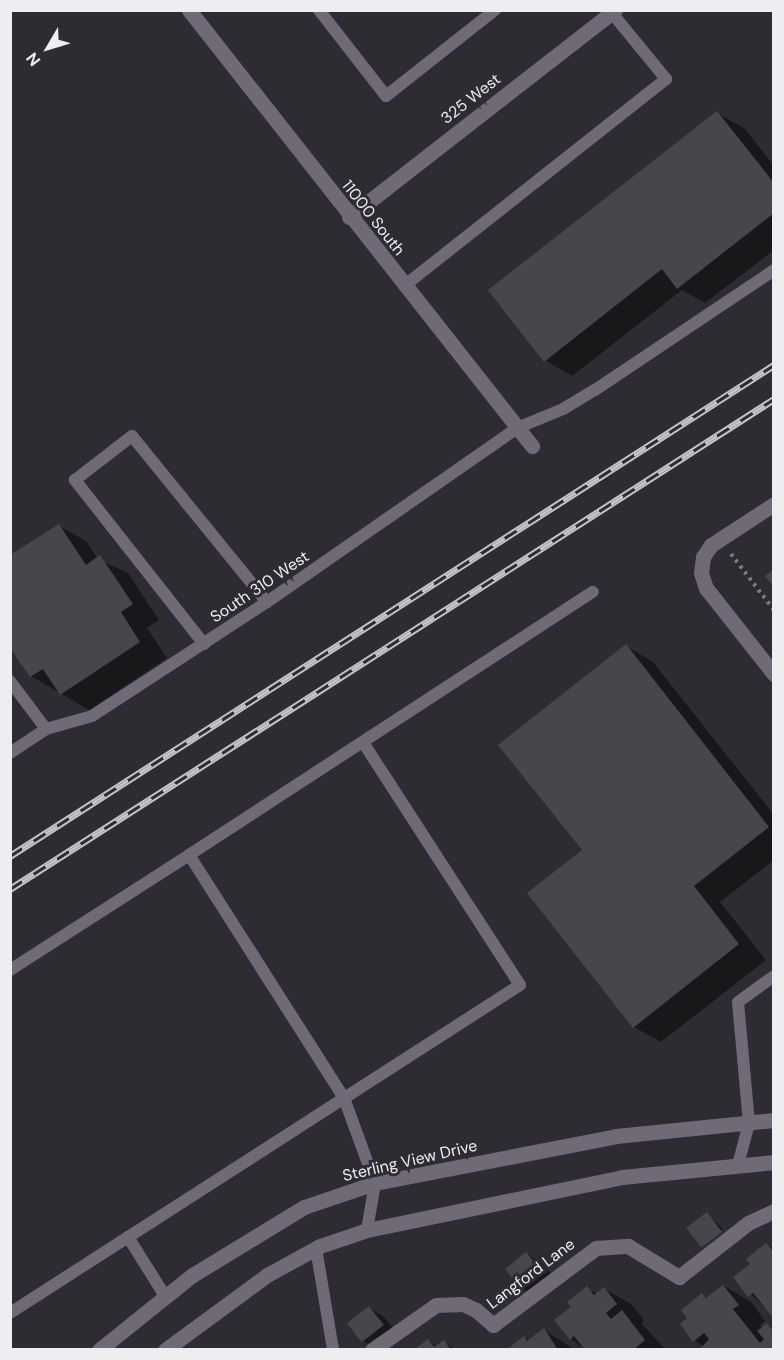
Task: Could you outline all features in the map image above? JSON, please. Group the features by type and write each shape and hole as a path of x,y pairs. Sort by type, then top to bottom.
{"street":[{"name":"11000 South","path":"189,10 349,217 532,446"},
{"name":"325 West","path":"349,217 614,12"},
{"path":"774,504 723,536 703,557 701,573 706,588 774,674"},
{"name":"Sterling View Drive","path":"99,1350 165,1296 245,1240 304,1207 375,1183 616,1136 774,1120"},
{"path":"165,1350 216,1309 316,1248 367,1230 622,1177 774,1162"},
{"name":"Langford Lane","path":"372,1350 436,1305 463,1304 476,1310 493,1325 596,1248 628,1246 679,1277 748,1223 774,1211"}],"lane":[{"path":"319,10 386,96 495,10"},
{"path":"404,286 666,79 614,12"},
{"name":"South 310 West","path":"10,753 46,729 92,716 267,602 517,428 563,409 595,390 774,270"},
{"path":"204,644 75,480 132,436 267,602"},
{"path":"10,970 364,744 593,592"},
{"path":"10,681 46,729"},
{"path":"10,1313 520,984 364,744"},
{"path":"189,855 344,1098 375,1183 367,1230"},
{"path":"738,1165 749,1123 738,1002 774,976"},
{"path":"128,1237 165,1296"},
{"path":"316,1248 333,1350"}],"path":[{"path":"730,555 774,610"}],"building":[{"path":"717,111 774,183 774,213 677,289 662,269 544,362 488,290"},
{"path":"59,524 86,565 100,555 133,604 121,612 140,642 60,695 43,669 30,677 10,648 10,555"},
{"path":"774,569 774,587 765,576"},
{"path":"626,644 769,827 694,886 739,944 633,1028 527,893 582,850 498,745"},
{"path":"707,1212 722,1232 701,1248 686,1228"},
{"path":"766,1243 774,1252 774,1319 753,1293 748,1297 733,1277 750,1264 746,1259"},
{"path":"526,1252 543,1272 522,1289 505,1269"},
{"path":"723,1285 739,1305 733,1309 760,1343 764,1339 757,1331 767,1323 774,1332 774,1350 699,1350 709,1339 704,1333 693,1342 680,1324 687,1318 681,1310 702,1293 706,1298"},
{"path":"587,1286 594,1295 604,1287 617,1304 606,1313 611,1319 622,1310 645,1340 633,1350 585,1350 574,1336 570,1340 554,1320 571,1307 567,1302"},
{"path":"369,1306 384,1325 362,1342 347,1323"},
{"path":"544,1328 558,1350 506,1350 524,1336 527,1341"},
{"path":"428,1339 434,1347 444,1340 451,1350 414,1350"}],"railway":[{"path":"10,856 774,365"},
{"path":"10,889 774,399"}]}
